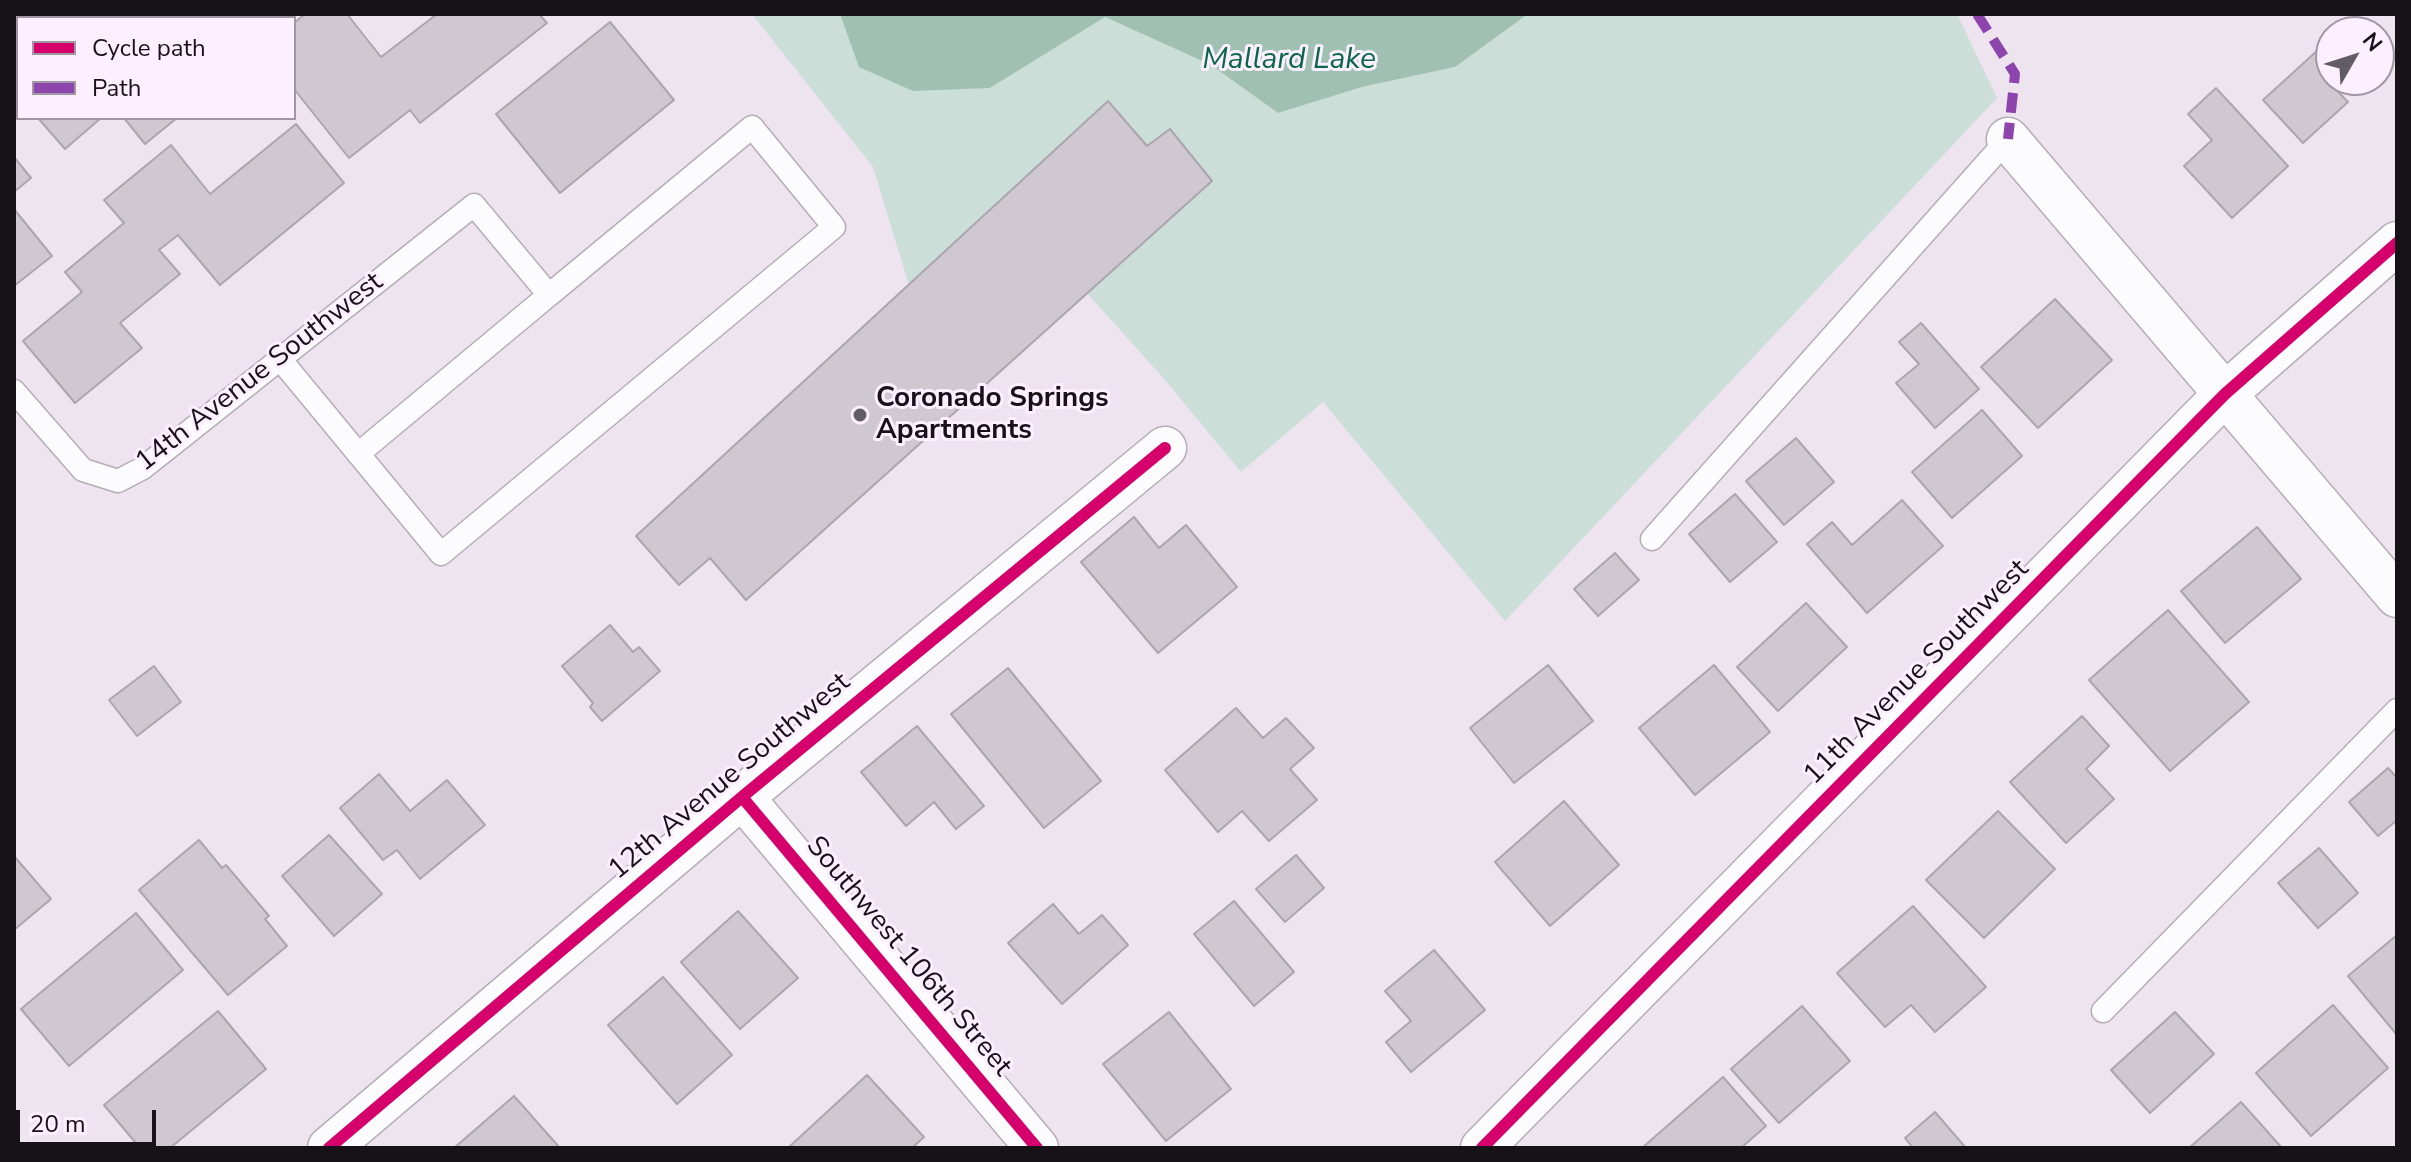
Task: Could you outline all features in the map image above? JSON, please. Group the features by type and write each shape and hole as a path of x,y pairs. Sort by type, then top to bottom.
{"street":[{"path":"2008,139 2397,596"},
{"name":"11th Avenue Southwest","path":"1482,1148 2225,394 2397,243"},
{"name":"12th Avenue Southwest","path":"329,1148 742,797 1165,448"},
{"name":"Southwest 106th Street","path":"742,797 1037,1148"}],"lane":[{"path":"280,359 358,454 441,554 834,227 752,127 358,454"},
{"path":"1652,539 2008,139"},
{"name":"14th Avenue Southwest","path":"14,391 83,470 118,481 143,468 474,205 549,295"},
{"path":"2103,1011 2397,710"}],"shaded area":[{"path":"752,14 840,14 860,67 990,88 1105,17 1211,65 1278,113 1362,87 1455,67 1528,14 1957,14 1997,98 1505,621 1323,402 1241,472 1087,293 1212,181 1171,129 1147,146 1108,102 909,285 873,167"}],"water":[{"name":"Mallard Lake","path":"840,14 1528,14 1455,67 1362,87 1278,113 1211,65 1105,17 990,88 913,91 859,67"}],"building":[{"path":"14,14 53,14 50,16 16,17"},
{"path":"216,14 216,16 88,16"},
{"path":"305,14 347,14 381,57 437,14 539,14 547,23 420,123 410,110 349,158 296,92 296,21"},
{"path":"610,22 674,100 560,193 496,114"},
{"path":"2315,53 2315,96 2342,96 2348,102 2303,143 2263,100"},
{"path":"2216,88 2288,166 2232,218 2184,166 2212,140 2188,114"},
{"name":"Coronado Springs Apartments","path":"1108,101 1147,146 1170,129 1212,181 746,600 710,558 679,585 636,536"},
{"path":"40,120 99,120 65,149"},
{"path":"126,120 175,120 145,144"},
{"path":"296,124 344,183 220,285 178,235 159,250 180,274 120,323 142,348 75,403 23,341 82,292 65,272 124,223 104,200 171,145 210,194"},
{"path":"14,157 31,178 14,192"},
{"path":"14,209 52,256 14,286"},
{"path":"2055,299 2112,360 2038,428 1981,367"},
{"path":"1921,323 1979,389 1935,428 1896,383 1919,364 1899,342"},
{"path":"1982,410 2022,456 1952,518 1912,472"},
{"path":"1796,438 1834,482 1784,525 1746,481"},
{"path":"1735,494 1777,542 1730,582 1689,534"},
{"path":"1902,500 1943,546 1867,613 1807,544 1832,522 1852,545"},
{"path":"1134,517 1159,548 1186,525 1237,587 1158,653 1081,562"},
{"path":"2257,527 2301,579 2225,643 2181,591"},
{"path":"1615,553 1639,580 1598,616 1574,589"},
{"path":"1806,603 1847,647 1778,711 1737,667"},
{"path":"2168,610 2249,702 2170,771 2089,680"},
{"path":"610,625 633,652 639,647 660,671 602,721 590,707 593,703 562,666"},
{"path":"1548,665 1593,721 1514,783 1470,728"},
{"path":"1714,665 1770,732 1695,795 1639,728"},
{"path":"154,666 181,702 137,736 109,700"},
{"path":"1008,668 1101,781 1044,828 951,714"},
{"path":"1236,708 1263,738 1286,718 1314,748 1290,769 1317,800 1269,841 1242,811 1218,832 1165,770"},
{"path":"2082,716 2109,746 2086,769 2114,799 2066,843 2010,782"},
{"path":"917,726 984,806 956,829 934,802 906,826 861,772"},
{"path":"2388,768 2397,778 2397,820 2378,836 2349,802"},
{"path":"379,774 410,811 447,780 485,825 420,879 397,850 383,860 340,808"},
{"path":"1564,801 1619,865 1550,926 1495,862"},
{"path":"1998,811 2055,869 1984,938 1926,880"},
{"path":"329,835 382,894 334,936 282,876"},
{"path":"199,840 222,868 226,865 269,916 265,919 287,946 228,995 139,890"},
{"path":"2319,848 2358,893 2318,928 2278,883"},
{"path":"1296,855 1324,888 1285,922 1256,889"},
{"path":"14,856 51,899 14,930"},
{"path":"1234,901 1294,972 1254,1006 1194,934"},
{"path":"1053,904 1079,934 1102,915 1128,945 1062,1004 1008,943"},
{"path":"1913,906 1986,987 1935,1032 1911,1005 1885,1027 1837,973"},
{"path":"738,911 798,978 740,1029 681,962"},
{"path":"136,913 183,970 69,1066 21,1009"},
{"path":"2397,935 2397,1035 2348,976"},
{"path":"1434,950 1485,1010 1411,1072 1386,1042 1411,1021 1385,991"},
{"path":"663,977 732,1055 677,1104 608,1025"},
{"path":"2333,1005 2388,1068 2311,1136 2256,1073"},
{"path":"1802,1006 1850,1061 1779,1123 1731,1069"},
{"path":"218,1011 266,1069 170,1148 140,1148 104,1105"},
{"path":"1169,1012 1231,1089 1166,1141 1103,1064"},
{"path":"2175,1012 2214,1054 2150,1113 2111,1070"},
{"path":"867,1075 924,1137 912,1148 788,1148"},
{"path":"1723,1077 1766,1126 1741,1148 1642,1148"},
{"path":"514,1096 560,1148 454,1148"},
{"path":"2241,1102 2282,1148 2189,1148"},
{"path":"1935,1112 1966,1148 1913,1148 1905,1138"}],"marked path":[{"path":"1977,14 2015,74 2008,139"}],"cycle path":[{"path":"1482,1148 2225,394 2397,243"},
{"path":"329,1148 742,797 1165,448"},
{"path":"742,797 1037,1148"}],"place":[{"name":"Coronado Springs Apartments","path":"860,415"}]}
